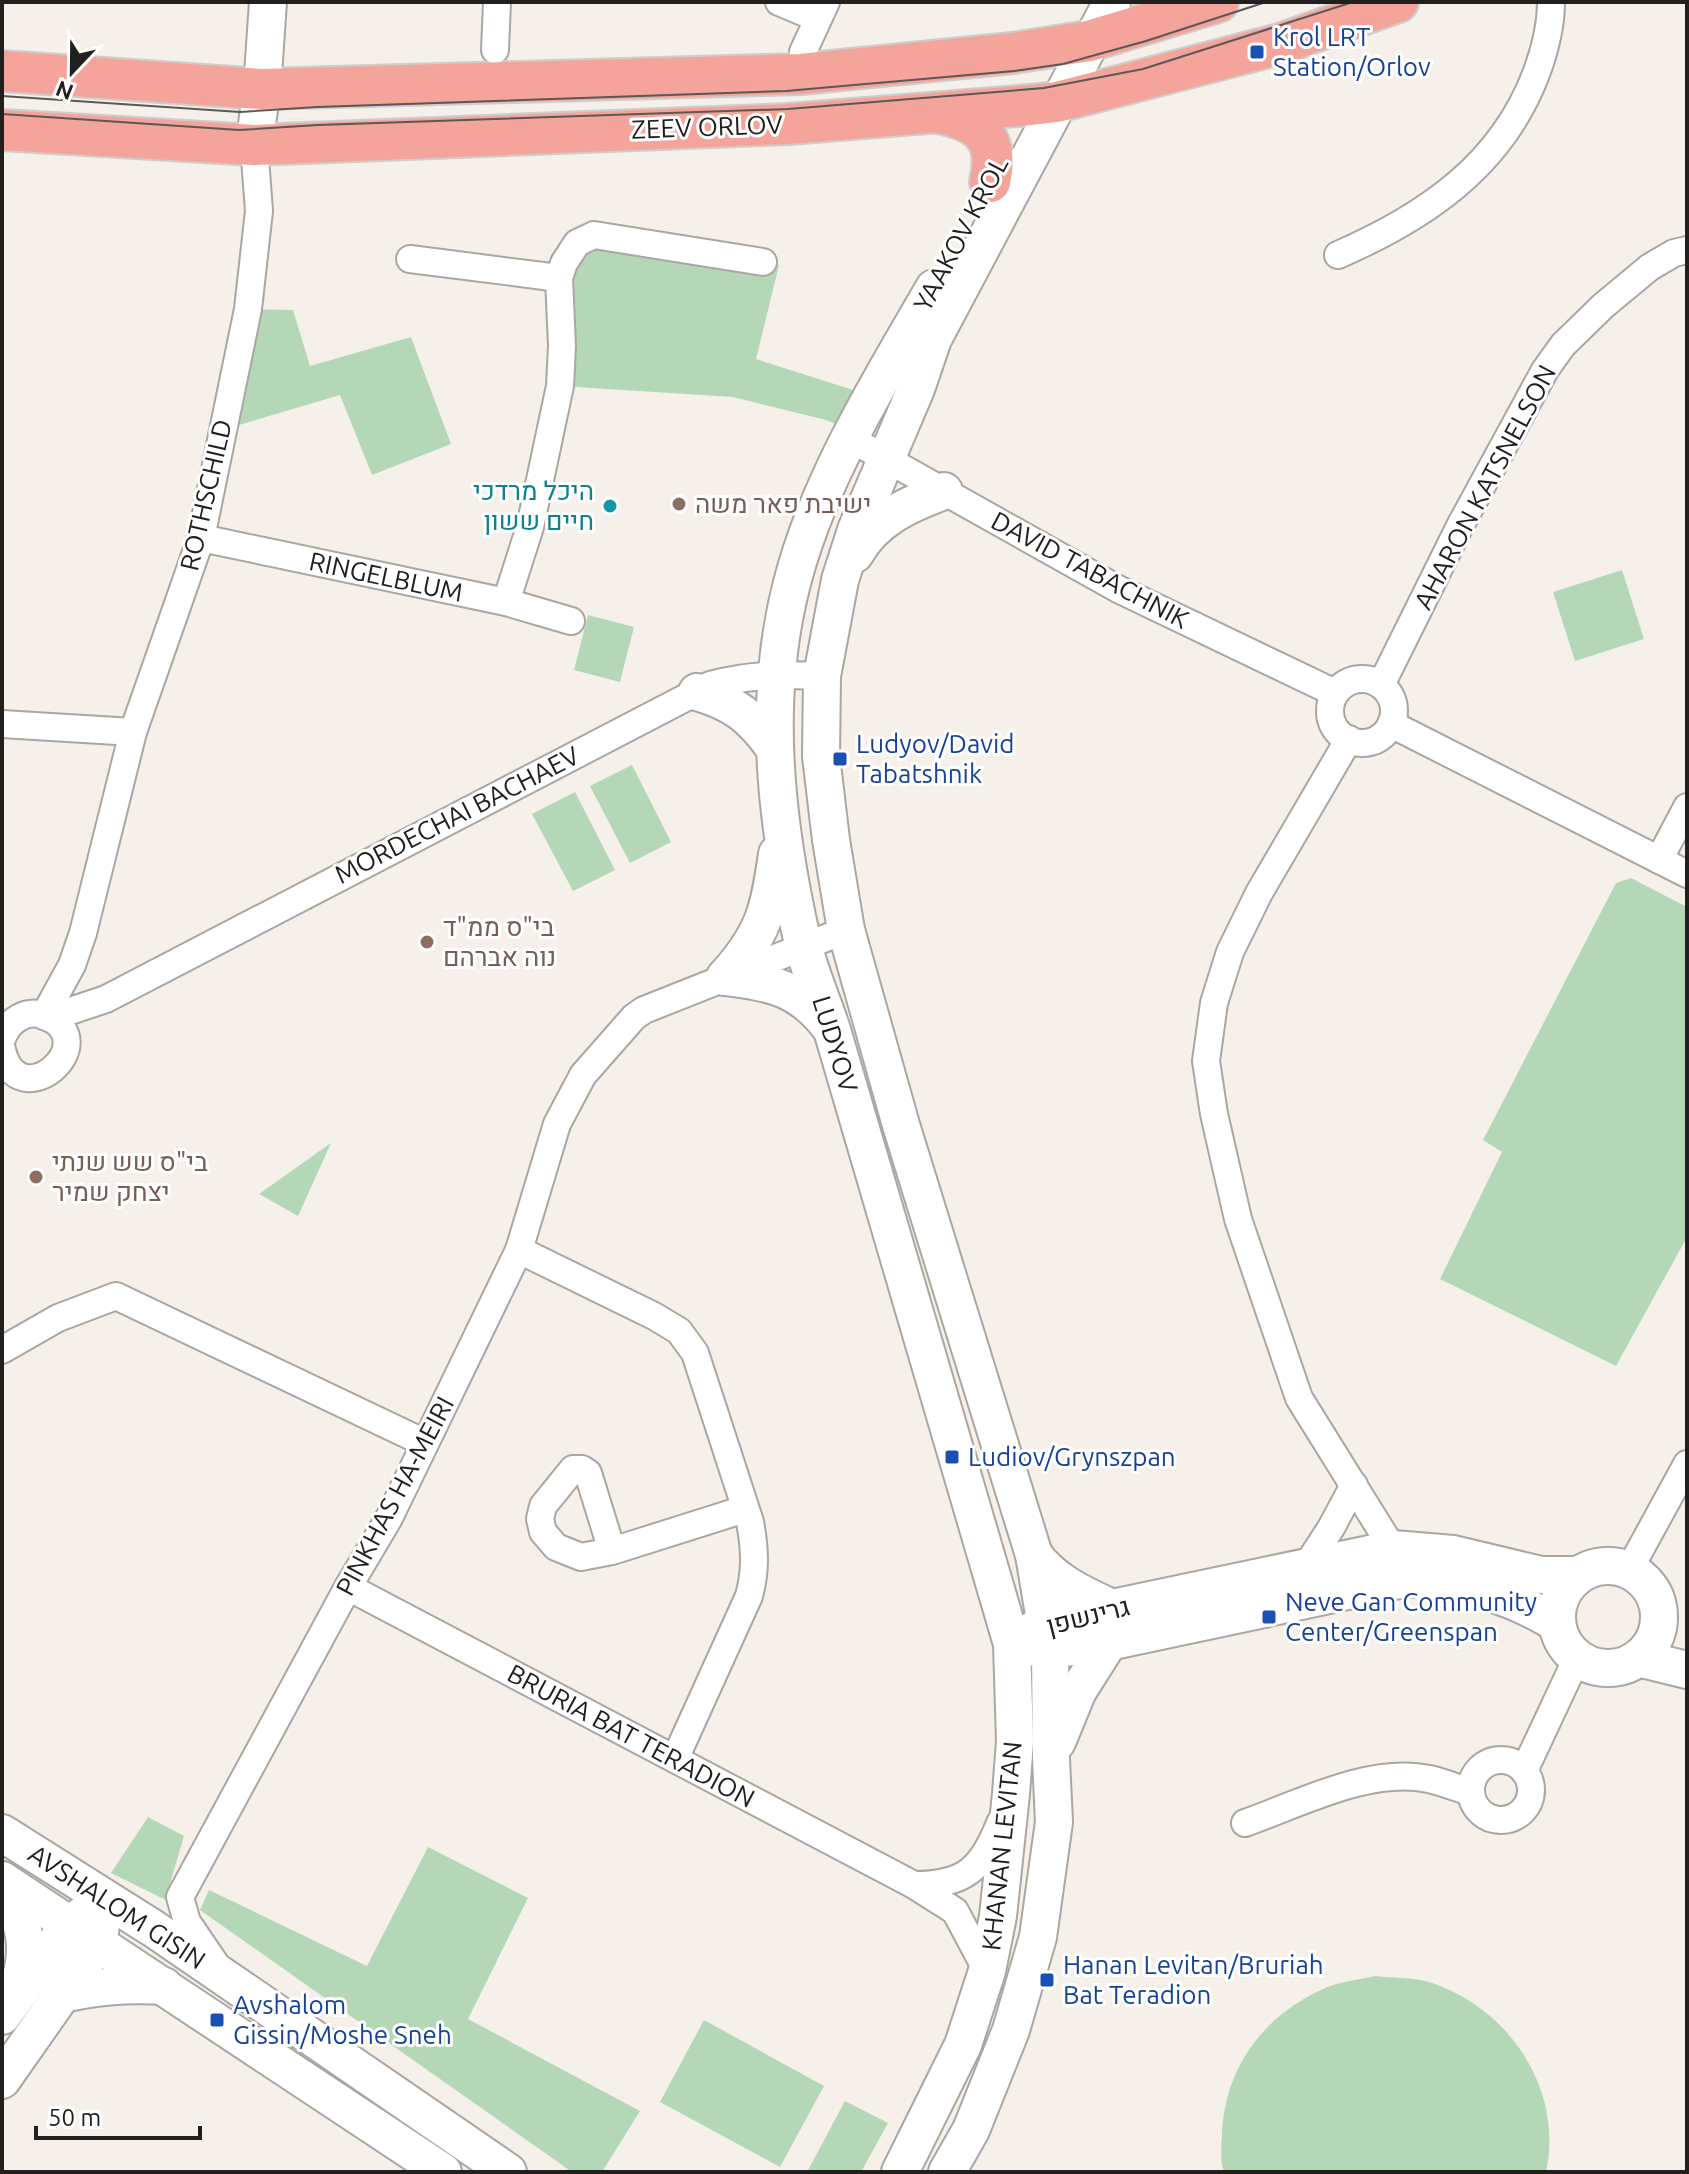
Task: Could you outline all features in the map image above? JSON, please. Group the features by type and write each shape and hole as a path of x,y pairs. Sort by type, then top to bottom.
{"main road":[{"name":"ROTHSCHILD","path":"254,145 262,89 268,2"},
{"name":"YAAKOV KROL","path":"886,457 916,389 933,339 1063,64 1089,41 1112,2"},
{"name":"ZEEV ORLOV","path":"2,71 262,89 801,74 1013,53 1089,41 1218,2"},
{"name":"ZEEV ORLOV","path":"2,130 254,145 788,124 1044,104 1280,44 1398,2"},
{"name":"YAAKOV KROL","path":"849,438 990,182 1044,104"},
{"path":"922,112 962,118 982,132 989,141 994,159 990,182"},
{"name":"LUDYOV","path":"849,438 810,529 792,581 775,674 775,749 781,829 804,946 832,1030 1012,1644"},
{"name":"LUDYOV","path":"886,457 856,530 840,580 822,676 821,756 831,840 846,930 905,1140 1034,1555 1047,1636"},
{"path":"840,580 860,545 881,522 903,507 944,491"},
{"path":"697,692 724,700 744,713 775,749"},
{"path":"725,977 739,962 765,921 772,895 781,829"},
{"path":"725,977 763,981 783,987 810,1004 832,1030"},
{"name":"גרינשפן","path":"1110,1625 1305,1568 1393,1549 1453,1554 1541,1575 1577,1575"},
{"path":"1034,1555 1046,1571 1072,1589 1110,1625 1078,1691 1051,1759"},
{"path":"1656,1599 1659,1616 1656,1634 1650,1647 1628,1664 1611,1668 1593,1666 1577,1658 1561,1640 1556,1623 1557,1605 1564,1589 1577,1575 1594,1567 1611,1565 1629,1570 1647,1583 1674,1623 1687,1633"},
{"name":"גרינשפן","path":"1012,1644 1110,1625 1409,1578 1459,1583 1505,1595 1556,1623"},
{"name":"KHANAN LEVITAN","path":"947,2172 971,2130 1011,2030 1038,1937 1054,1822 1047,1636"},
{"name":"KHANAN LEVITAN","path":"900,2172 963,2045 987,1971 998,1916 1011,1794 1015,1741 1012,1644"},
{"path":"1638,1658 1687,1670"},
{"name":"AVSHALOM GISIN","path":"2,1833 228,1980 508,2172"},
{"path":"2,1880 22,1920 26,1945 23,1972 7,2009"},
{"name":"AVSHALOM GISIN","path":"2,1880 443,2172"},
{"path":"2,2080 59,1995 84,1934 105,1898"},
{"path":"7,2009 84,1934"},
{"path":"59,1995 124,1984 164,1986"}],"street":[{"path":"495,50 497,2"},
{"path":"779,2 822,10 803,52"},
{"path":"1338,255 1382,236 1422,213 1462,182 1497,144 1524,104 1544,52 1551,2"},
{"name":"ROTHSCHILD","path":"46,1017 72,965 83,933 133,732 201,538 248,309 259,211 254,145"},
{"path":"506,602 530,527 560,386 559,278 564,263 577,243 594,235 763,262"},
{"name":"AHARON KATSNELSON","path":"1381,685 1460,526 1545,370 1563,345 1603,306 1650,267 1674,253 1687,250"},
{"path":"410,259 559,278"},
{"name":"DAVID TABACHNIK","path":"849,438 1118,589 1335,693"},
{"name":"RINGELBLUM","path":"201,538 506,602 571,621"},
{"name":"MORDECHAI BACHAEV","path":"106,999 710,685 775,674 822,676"},
{"path":"1363,679 1381,685 1394,703 1391,724 1384,734 1373,741 1362,743 1349,739 1335,727 1330,713 1335,693 1352,681 1363,679"},
{"path":"2,724 133,732"},
{"path":"1391,724 1687,874"},
{"path":"1349,739 1259,893 1230,952 1214,1003 1206,1061 1214,1114 1238,1219 1299,1398 1393,1549"},
{"path":"1659,860 1687,807"},
{"path":"725,977 846,930"},
{"path":"72,965 80,985 106,999"},
{"name":"PINKHAS HA-MEIRI","path":"228,1980 187,1922 180,1897 348,1587 389,1518 519,1250 557,1124 583,1075 634,1017 725,977"},
{"path":"106,999 66,1044 62,1060 44,1076 27,1077 4,1049 21,1016 46,1017 106,999"},
{"path":"46,1017 57,1024 66,1044"},
{"path":"519,1250 679,1331 695,1353 745,1509 755,1551 755,1573 749,1596 675,1759"},
{"path":"2,1350 58,1318 116,1296 425,1443"},
{"path":"1629,1570 1687,1464"},
{"path":"1305,1568 1354,1485"},
{"path":"612,1551 745,1509"},
{"name":"BRURIA BAT TERADION","path":"348,1587 914,1885 955,1911 987,1971"},
{"path":"1524,1771 1577,1658"},
{"path":"1245,1823 1349,1786 1386,1777 1427,1778 1470,1792 1481,1813 1500,1820 1511,1818 1526,1806 1531,1785 1524,1771 1506,1760 1494,1760 1477,1771 1470,1792"},
{"path":"914,1885 944,1885 970,1871 989,1851 1011,1794"}],"green space":[{"path":"577,243 779,265 756,359 872,396 853,431 826,420 733,397 560,386 564,263"},
{"path":"248,309 293,310 310,366 411,337 451,444 372,475 340,395 222,430"},
{"path":"1622,570 1644,639 1575,661 1553,592"},
{"path":"588,615 634,627 620,682 574,670"},
{"path":"632,765 671,842 630,863 590,786"},
{"path":"575,792 615,870 573,891 532,814"},
{"path":"1631,878 1687,907 1687,1237 1616,1366 1440,1279 1502,1152 1483,1140 1616,883"},
{"path":"331,1143 298,1216 259,1194"},
{"path":"148,1817 184,1836 169,1887 172,1903 111,1873"},
{"path":"428,1847 528,1898 468,2019 640,2111 602,2172 572,2172 200,1910 209,1890 367,1966"},
{"path":"1375,1976 1423,1980 1458,1994 1484,2011 1506,2031 1538,2082 1547,2111 1549,2141 1546,2172 1224,2172 1221,2149 1224,2111 1230,2089 1250,2048 1281,2015 1300,2001 1333,1985"},
{"path":"704,2020 824,2086 780,2167 660,2102"},
{"path":"845,2101 888,2123 861,2172 807,2172"}],"tram line":[{"path":"2,96 240,112 786,91 1063,64 1266,2"},
{"path":"2,114 239,130 788,109 1044,88 1143,69 1353,2"}],"place":[{"name":"Krol LRT Station/Orlov","path":"1257,52"},
{"name":"ישיבת פאר משה","path":"679,504"},
{"name":"היכל מרדכי חיים ששון","path":"610,506"},
{"name":"Ludyov/David Tabatshnik","path":"840,759"},
{"name":"בי\"ס ממ\"ד נוה אברהם","path":"427,942"},
{"name":"בי\"ס שש שנתי יצחק שמיר","path":"36,1177"},
{"name":"Ludiov/Grynszpan","path":"952,1457"},
{"name":"Neve Gan Community Center/Greenspan","path":"1269,1617"},
{"name":"Hanan Levitan/Bruriah Bat Teradion","path":"1047,1980"},
{"name":"Avshalom Gissin/Moshe Sneh","path":"217,2020"}]}
